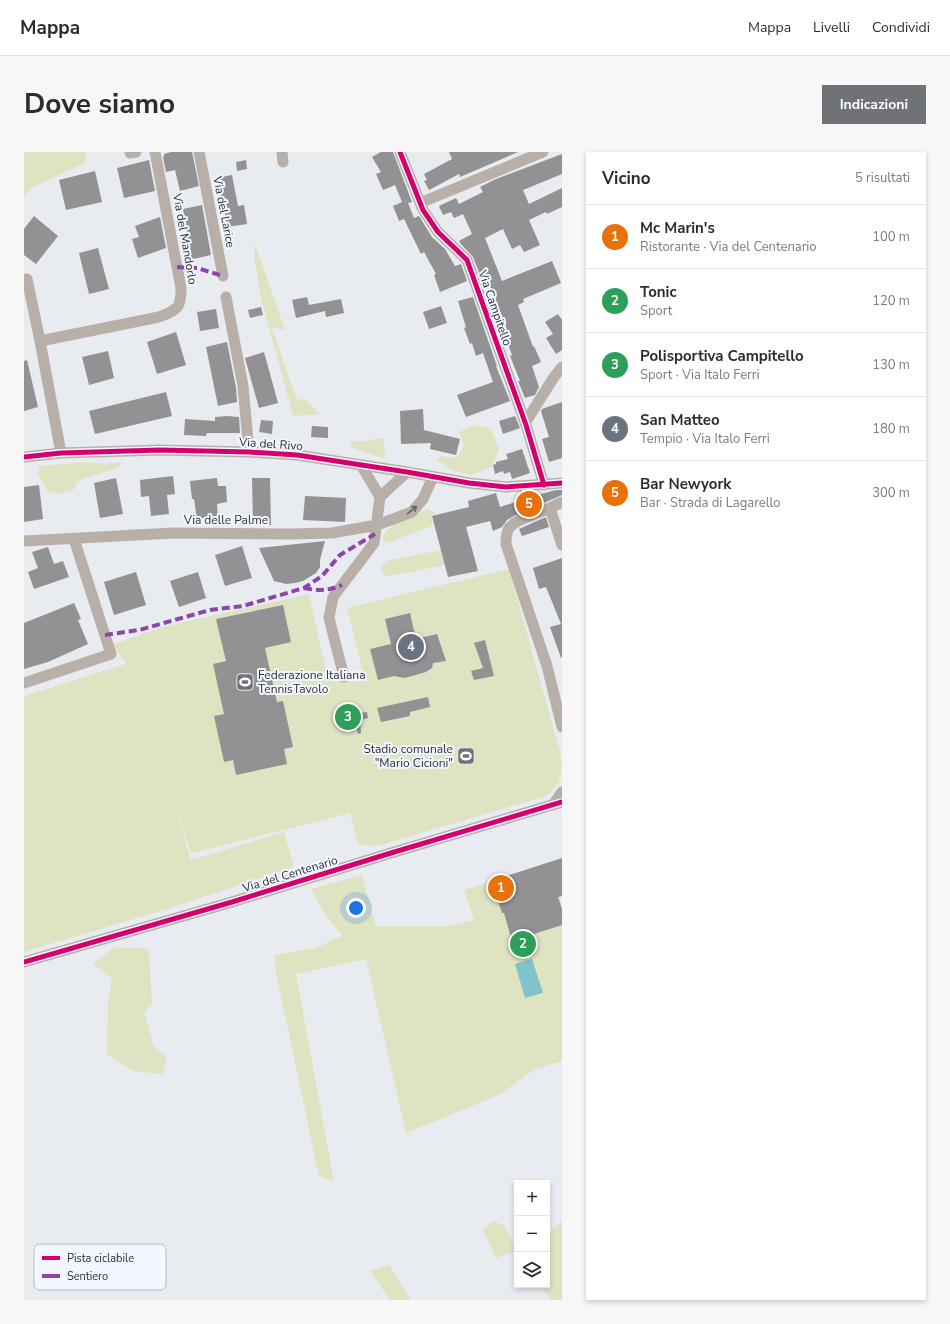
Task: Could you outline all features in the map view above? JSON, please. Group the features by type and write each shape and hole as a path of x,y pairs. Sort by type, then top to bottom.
{"street":[{"name":"Via del Mandorlo","path":"40,341 160,317 176,310 181,301 182,288 155,152"},
{"name":"Via del Larice","path":"199,152 222,276"},
{"name":"Via Campitello","path":"400,152 423,210 438,232 467,260 525,423 544,485"},
{"path":"420,203 544,152"},
{"path":"27,279 61,453"},
{"name":"Via del Rivo","path":"226,297 243,386 249,452"},
{"path":"525,423 562,367"},
{"name":"Via del Rivo","path":"24,457 61,453 160,450 249,452 297,455 469,483 506,487 562,483"},
{"path":"344,677 329,618 333,598 374,543 380,497 361,465"},
{"path":"380,497 407,472"},
{"name":"Via delle Palme","path":"24,541 173,533 332,533 377,525 412,512 423,499 433,477"},
{"path":"562,502 515,523 509,529 506,536 506,544 547,666 562,727"},
{"path":"550,508 562,545"},
{"path":"24,683 111,654 74,539"},
{"path":"559,806 562,792"},
{"name":"Via del Centenario","path":"24,962 232,902 391,853 559,806"}],"green space":[{"path":"24,152 86,152 85,163 31,188 24,197"},
{"path":"255,244 285,330 272,328 297,400 305,399 319,414 293,416 260,294 254,255"},
{"path":"477,425 491,429 499,450 492,466 471,475 451,470 437,460 440,456 457,458 464,446 459,432"},
{"path":"384,438 385,459 350,447 353,441"},
{"path":"88,462 105,464 122,462 118,468 80,480 73,490 58,494 47,491 38,474 40,466"},
{"path":"428,509 436,513 432,516 432,526 386,543 382,539 386,531 398,522"},
{"path":"441,550 445,565 385,576 380,569 386,561"},
{"path":"509,569 560,752 562,766 559,783 546,796 380,845 368,846 358,843 350,813 191,853 172,797 191,860 284,832 294,867 167,909 24,952 24,696 126,664 112,645 162,627 309,594 328,680 344,677 363,672 347,608"},
{"path":"562,859 557,887 562,907 562,1061 535,1069 499,1095 406,1133 366,959 296,974 334,1182 319,1176 276,973 275,955 316,948 342,936 323,911 311,889 362,875 376,926 449,926 474,920 464,890"},
{"path":"115,947 149,949 152,1005 144,1012 154,1047 167,1056 163,1074 133,1071 107,1054 108,1003 112,979 93,963"},
{"path":"493,1221 503,1225 514,1245 514,1251 496,1258 483,1230"},
{"path":"562,1221 562,1300 551,1300 542,1288 550,1288 550,1232"},
{"path":"389,1265 411,1300 390,1300 370,1271"}],"water":[{"path":"532,959 543,993 525,998 515,964"}],"building":[{"path":"171,152 192,152 199,186 180,191 175,170 166,172 163,157 164,154"},
{"path":"381,152 393,152 412,202 408,203 414,218 419,216 432,237 445,249 455,266 461,264 467,281 440,292 434,275 436,274 424,252 421,254 404,219 399,221 393,206 402,202 395,185 383,190 376,174 381,172 372,157"},
{"path":"449,152 518,152 460,177 459,174 429,190 424,181 427,180 424,174 452,159"},
{"path":"562,154 562,174 523,190 529,204 562,188 562,207 547,214 546,212 529,220 540,245 524,252 520,245 512,249 503,229 485,238 502,281 552,261 561,283 523,299 524,302 518,305 533,347 534,346 541,362 532,366 539,387 535,395 525,398 518,381 520,381 510,356 512,355 503,330 507,329 485,273 480,275 473,257 459,241 472,234 463,214 454,218 451,212 443,215 439,206 456,198 459,204 483,192 480,187 496,179"},
{"path":"149,160 155,191 124,198 117,168"},
{"path":"246,160 247,169 237,171 236,162"},
{"path":"95,171 102,202 66,210 59,180"},
{"path":"232,175 238,206 244,205 247,224 227,227 222,196 221,197 217,178"},
{"path":"202,205 211,255 189,260 185,238 188,237 183,209"},
{"path":"34,216 58,236 36,264 24,255 24,229"},
{"path":"160,217 166,248 138,258 132,239 139,237 135,226"},
{"path":"98,248 109,289 89,294 79,253"},
{"path":"307,297 309,305 341,299 344,313 326,317 325,311 296,318 292,300"},
{"path":"473,297 496,366 510,401 466,417 457,395 493,382 483,353 476,356 472,343 470,344 464,328 466,327 458,301"},
{"path":"441,306 447,323 429,329 423,312"},
{"path":"261,307 263,315 250,318 248,310"},
{"path":"216,309 219,328 200,331 197,312"},
{"path":"558,314 562,320 562,350 556,354 546,338 553,334 545,322"},
{"path":"176,332 186,365 157,374 147,342"},
{"path":"227,342 236,388 237,402 218,406 206,347"},
{"path":"108,351 114,378 89,385 82,357"},
{"path":"264,352 278,403 259,408 245,358"},
{"path":"27,360 38,407 24,411 24,361"},
{"path":"166,392 172,416 95,434 89,411"},
{"path":"562,402 562,458 549,462 542,439 549,437 541,411 542,409"},
{"path":"423,409 424,430 460,439 456,455 430,449 431,443 401,444 400,411"},
{"path":"515,416 520,428 503,434 499,421"},
{"path":"215,417 239,417 240,433 207,433 206,436 184,435 185,419 215,421"},
{"path":"261,420 273,421 272,434 259,432"},
{"path":"312,426 328,427 328,438 311,437"},
{"path":"522,449 530,473 512,479 510,472 504,474 503,471 495,474 493,465 496,464 496,462 508,459 506,454"},
{"path":"173,476 175,494 167,495 169,514 151,516 149,496 141,497 140,480"},
{"path":"116,478 123,514 100,518 94,483"},
{"path":"217,478 218,486 226,486 227,502 217,504 218,517 197,519 194,499 192,499 190,481"},
{"path":"252,478 270,478 271,525 253,525"},
{"path":"39,485 43,519 24,522 24,487"},
{"path":"556,490 562,490 562,495 514,516 507,520 502,527 493,531 490,521 466,527 478,571 448,577 432,516 469,507 468,501 496,493 500,507"},
{"path":"305,496 346,498 345,522 303,520"},
{"path":"546,517 549,527 522,536 519,529"},
{"path":"325,541 320,560 320,567 316,573 303,581 286,584 274,581 259,548"},
{"path":"242,546 252,578 225,586 215,555"},
{"path":"48,547 54,564 63,561 69,577 34,589 28,572 38,568 32,552"},
{"path":"562,558 561,658 550,627 561,624 546,587 539,589 533,568"},
{"path":"136,572 146,605 114,615 104,582"},
{"path":"198,572 206,598 179,607 170,581"},
{"path":"74,603 81,619 78,620 88,644 48,662 24,669 24,623"},
{"name":"Federazione Italiana TennisTavolo","path":"283,605 291,642 265,648 277,702 283,701 293,747 284,749 287,764 236,775 233,760 224,762 214,716 224,714 213,664 226,661 216,619"},
{"path":"410,613 416,639 437,634 446,661 433,663 432,668 426,672 405,678 394,676 378,680 370,649 391,644 385,619"},
{"path":"485,640 494,676 474,680 471,671 483,668 474,643"},
{"path":"428,697 430,707 410,712 410,716 381,722 377,708"},
{"path":"359,706 360,713 367,712 368,718 360,720 361,733 358,734 354,721 347,723 345,715 352,714 350,707"},
{"path":"562,858 562,896 558,897 562,909 562,925 512,941 504,913 502,913 498,901 495,902 492,893 495,892 491,881"}],"marked path":[{"path":"177,267 197,268 223,276"},
{"path":"105,635 139,630 210,610 243,606 304,588 322,576 340,555 375,534"},
{"path":"304,588 323,590 342,585"}],"cycle path":[{"path":"400,152 423,210 438,232 467,260 526,425 544,485"},
{"path":"24,457 61,453 160,450 249,452 297,455 469,483 506,487 562,483"},
{"path":"24,962 232,902 562,802"}],"place":[{"name":"Bar Newyork","path":"529,504"},
{"name":"San Matteo","path":"411,647"},
{"name":"Federazione Italiana TennisTavolo","path":"245,682"},
{"name":"Polisportiva Campitello","path":"348,717"},
{"name":"Stadio comunale \"Mario Cicioni\"","path":"466,756"},
{"name":"Mc Marin's","path":"501,888"},
{"name":"Tonic","path":"523,944"}]}
